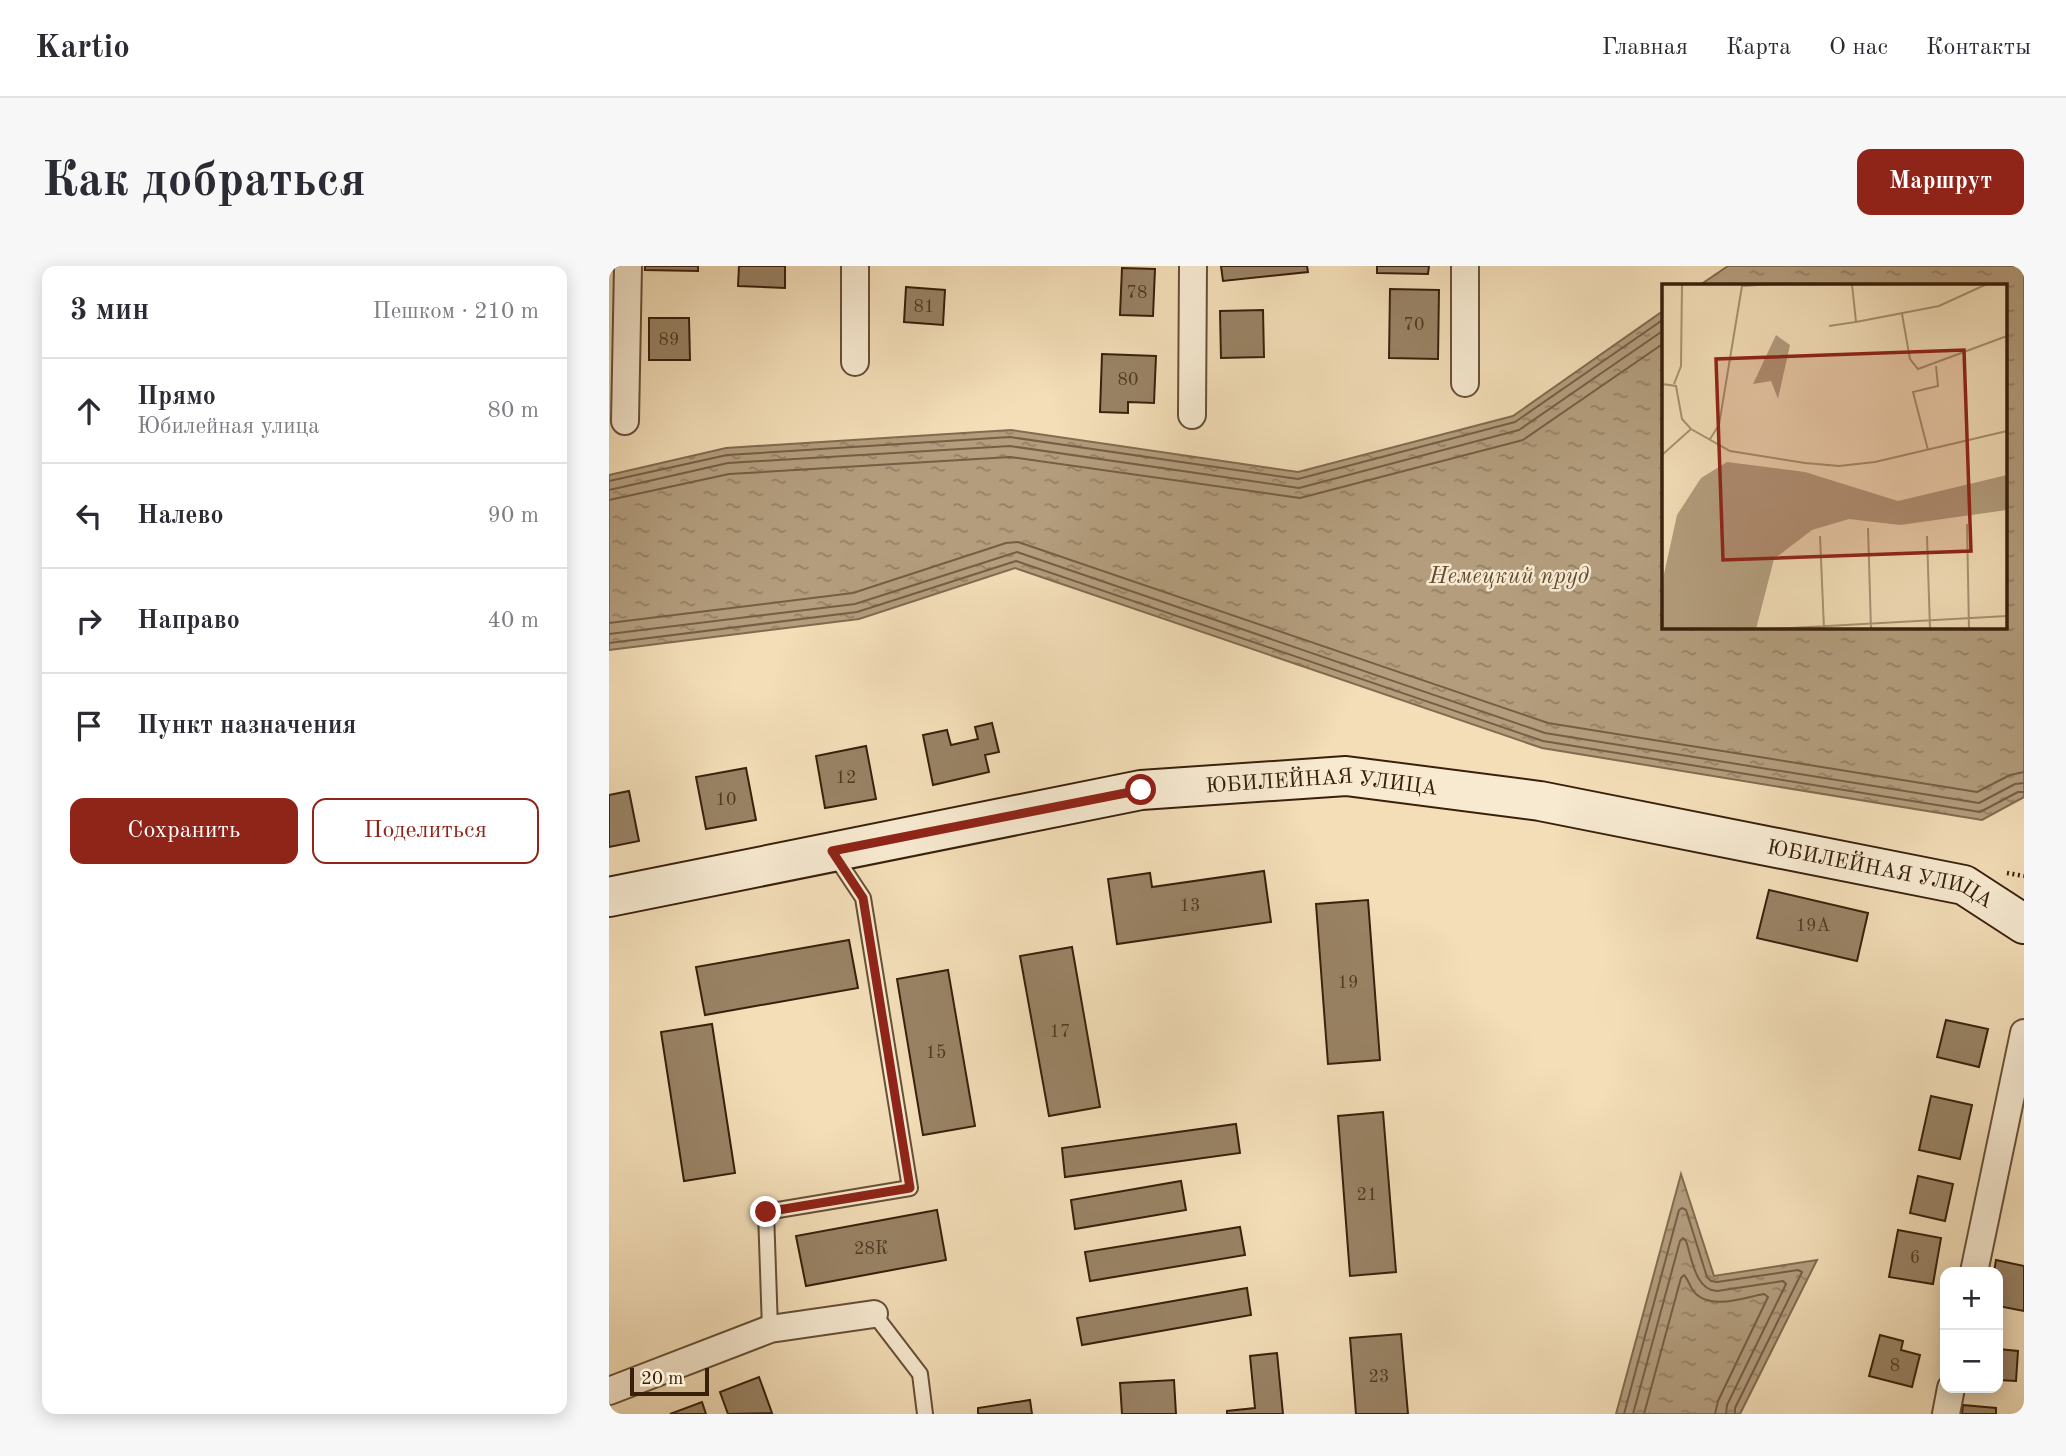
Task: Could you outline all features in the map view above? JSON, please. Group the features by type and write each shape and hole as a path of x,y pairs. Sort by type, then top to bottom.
{"street":[{"path":"625,421 628,266"},
{"path":"855,266 855,362"},
{"path":"1192,415 1193,266"},
{"path":"1465,266 1465,383"},
{"name":"ЮБИЛЕЙНАЯ УЛИЦА","path":"609,897 1141,790 1346,776 1540,801 1964,885 2024,924"},
{"path":"1975,1267 2024,1033"},
{"path":"609,1391 770,1329 874,1314"},
{"path":"1946,1414 1950,1393"}],"lane":[{"path":"770,1329 766,1212 910,1188 863,898 832,851"},
{"path":"874,1314 920,1374 925,1414"}],"water":[{"name":"Немецкий пруд","path":"1728,266 2024,266 2024,797 1982,820 1542,748 1015,568 859,619 609,650 609,475 726,448 1011,430 1298,472 1513,416 1662,312 1662,628 2007,628 2007,284 1701,284"},
{"path":"1681,1174 1714,1276 1817,1260 1740,1414 1616,1414"}],"building":[{"path":"645,266 698,266 698,271 645,270"},
{"path":"739,266 785,266 785,288 738,286"},
{"path":"1221,266 1307,266 1308,272 1223,281"},
{"path":"1377,266 1429,266 1428,274 1377,273"},
{"path":"1122,268 1155,269 1153,316 1120,315"},
{"path":"906,287 945,290 943,325 904,322"},
{"path":"1390,289 1439,290 1438,359 1389,358"},
{"path":"1263,310 1264,357 1221,358 1220,311"},
{"path":"649,318 689,318 690,360 649,360"},
{"path":"1102,354 1156,356 1154,403 1128,402 1128,413 1100,412"},
{"path":"992,723 999,752 985,755 989,772 933,785 923,735 947,730 951,745 978,739 975,727"},
{"path":"866,746 876,799 825,808 816,756"},
{"path":"746,768 756,820 706,829 696,777"},
{"path":"629,791 639,841 609,847 609,795"},
{"path":"1264,871 1271,922 1117,944 1108,879 1150,873 1152,887"},
{"path":"1769,890 1868,913 1857,961 1757,938"},
{"path":"1368,900 1380,1060 1328,1064 1316,904"},
{"path":"849,940 858,988 705,1015 696,967"},
{"path":"1072,947 1100,1107 1049,1116 1020,956"},
{"path":"948,970 975,1126 923,1135 897,979"},
{"path":"1946,1020 1988,1029 1979,1067 1937,1057"},
{"path":"712,1024 735,1173 684,1181 661,1032"},
{"path":"1931,1096 1972,1105 1960,1159 1919,1150"},
{"path":"1383,1112 1396,1272 1350,1276 1338,1116"},
{"path":"1236,1124 1240,1153 1065,1177 1062,1148"},
{"path":"1918,1176 1953,1184 1945,1221 1910,1213"},
{"path":"1181,1181 1186,1210 1075,1229 1071,1200"},
{"path":"937,1210 946,1260 806,1286 796,1236"},
{"path":"1240,1227 1245,1255 1090,1281 1085,1252"},
{"path":"1898,1230 1941,1238 1933,1284 1889,1277"},
{"path":"1996,1260 2024,1266 2024,1311 2003,1307 2003,1267 1995,1267"},
{"path":"1247,1288 1251,1315 1082,1345 1077,1318"},
{"path":"1401,1334 1408,1414 1356,1414 1350,1338"},
{"path":"1880,1335 1903,1341 1901,1350 1920,1355 1912,1387 1869,1376"},
{"path":"2003,1350 2018,1351 2016,1381 2003,1380"},
{"path":"1277,1353 1283,1414 1227,1414 1227,1411 1255,1408 1250,1356"},
{"path":"759,1377 772,1413 728,1414 720,1392"},
{"path":"1174,1380 1176,1414 1122,1414 1120,1383"},
{"path":"1030,1400 1032,1414 978,1414 978,1408"},
{"path":"702,1402 706,1414 670,1414"},
{"path":"1963,1405 1996,1408 1996,1414 1962,1414"}],"route":[{"path":"766,1212 910,1188 863,898 832,851 1141,790"}]}
